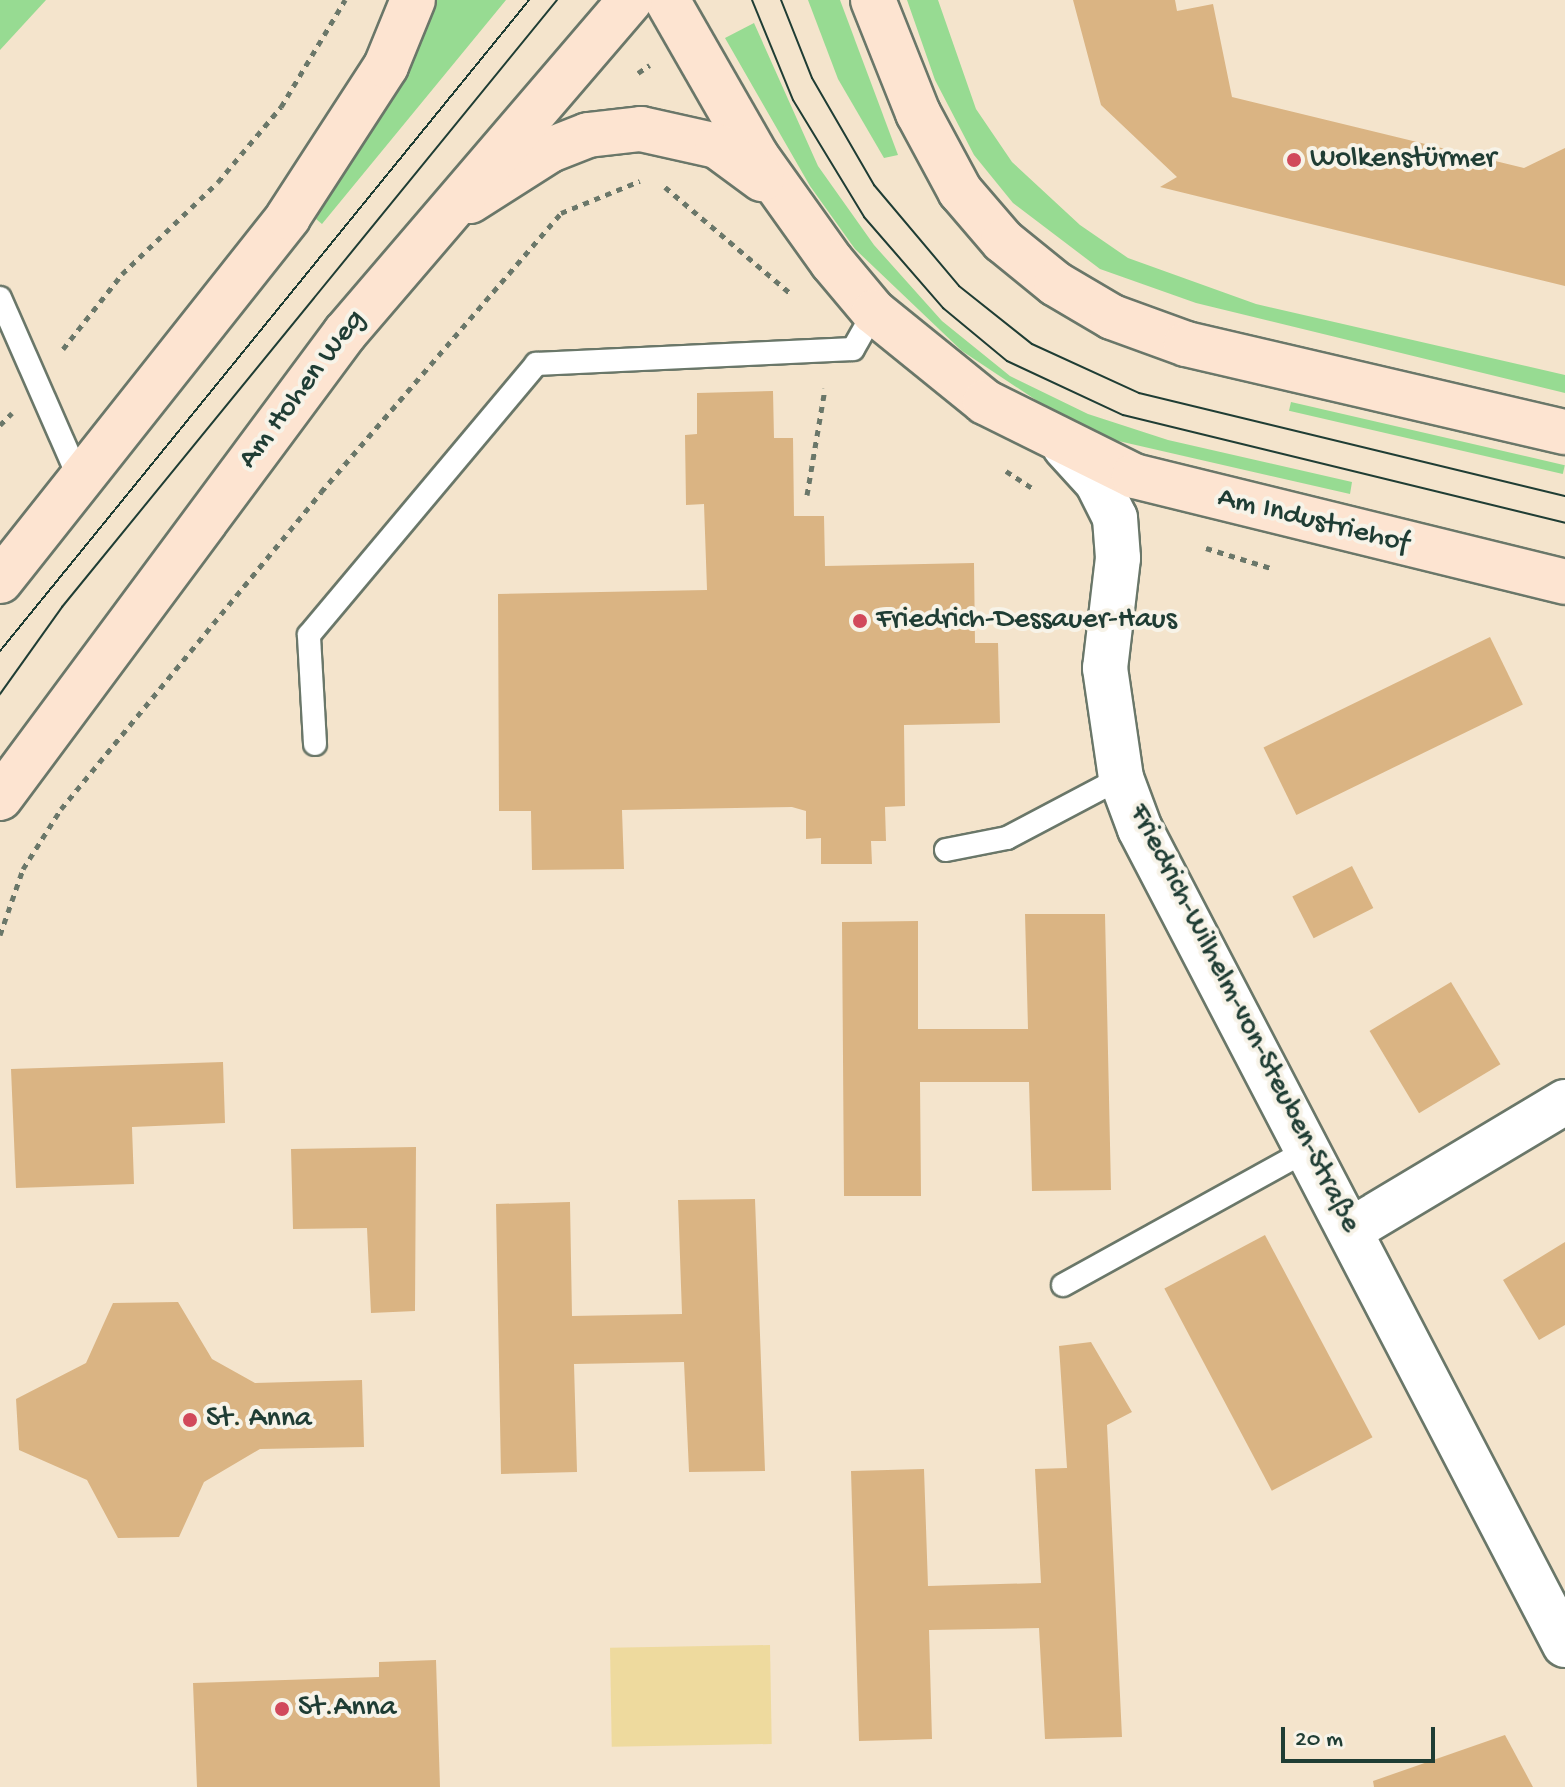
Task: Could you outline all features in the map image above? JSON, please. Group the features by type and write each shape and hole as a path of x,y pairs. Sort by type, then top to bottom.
{"main road":[{"path":"0,581 78,476 305,193 386,66 413,0"},
{"name":"Am Hohen Weg","path":"0,798 431,225 630,0"},
{"name":"Friedrich-Wilhelm-von-Steuben-Straße","path":"667,0 799,216 874,312 985,402 1065,447"},
{"path":"873,0 918,113 960,191 1003,241 1112,317 1186,344 1565,432"},
{"path":"431,225 550,150 588,135 641,129 717,146 752,168 799,216"},
{"name":"Am Industriehof","path":"1065,447 1134,476 1260,510 1565,582"}],"street":[{"name":"Friedrich-Wilhelm-von-Steuben-Straße","path":"1065,447 1097,482 1115,518 1118,558 1105,668 1121,778 1140,829 1311,1148 1565,1645"},
{"path":"1351,1230 1565,1102"}],"lane":[{"path":"0,298 33,388 78,476"},
{"path":"315,744 309,635 536,364 853,349 874,312"},
{"path":"946,850 1007,838 1121,778"},
{"path":"1063,1285 1311,1148"}],"path":[{"path":"0,425 33,388 122,274 218,182 281,107 345,0"},
{"path":"0,935 23,869 61,809 340,469 561,213 645,180"},
{"path":"807,495 821,396 853,349"}],"green space":[{"path":"0,0 46,0 0,50"},
{"path":"433,0 506,0 322,224 316,219 374,126"},
{"path":"808,0 840,0 898,155 884,158 838,79"},
{"path":"907,0 938,0 976,109 1012,162 1080,225 1128,258 1256,304 1565,375 1565,393 1196,303 1100,269 1013,203 974,155 935,80"},
{"path":"754,23 818,166 874,245 942,321 1010,376 1088,414 1168,440 1352,482 1350,494 1114,440 1060,416 962,351 855,249 810,186 725,38"},
{"path":"1291,402 1565,465 1563,474 1289,411"}],"sand":[{"path":"770,1645 772,1744 612,1747 610,1648"}],"building":[{"path":"1073,0 1175,0 1177,11 1213,4 1232,97 1524,168 1565,148 1565,286 1160,187 1177,177 1101,105"},
{"path":"773,391 774,438 793,438 794,516 824,516 825,566 974,563 975,643 998,643 1000,723 904,725 905,806 885,807 886,841 871,841 872,864 821,864 821,838 806,839 806,811 792,807 622,810 624,869 532,870 531,811 499,811 498,594 707,590 704,504 686,505 685,435 697,434 697,393"},
{"path":"1490,637 1523,704 1296,815 1264,747"},
{"path":"1352,866 1373,908 1314,938 1292,896"},
{"path":"1025,914 1105,914 1111,1190 1032,1191 1029,1082 920,1082 921,1196 844,1196 842,922 918,921 918,1029 1028,1029"},
{"path":"1451,982 1500,1064 1419,1113 1370,1031"},
{"path":"223,1062 225,1123 132,1127 134,1184 16,1188 11,1069"},
{"path":"416,1147 415,1311 371,1313 367,1228 293,1229 291,1149"},
{"path":"755,1199 765,1471 689,1472 684,1362 574,1364 577,1472 501,1474 496,1204 570,1202 572,1316 682,1314 678,1200"},
{"path":"1265,1235 1373,1437 1272,1491 1164,1289"},
{"path":"1565,1242 1565,1325 1539,1340 1503,1280"},
{"name":"St. Anna","path":"178,1302 212,1359 255,1383 362,1380 364,1447 260,1449 204,1482 179,1537 118,1538 87,1480 19,1450 16,1399 86,1363 113,1303"},
{"path":"1091,1342 1132,1412 1107,1425 1122,1737 1045,1739 1039,1628 929,1630 932,1739 859,1741 851,1471 924,1469 928,1586 1041,1583 1035,1469 1067,1468 1059,1346"},
{"path":"436,1660 440,1787 197,1787 193,1683 379,1677 379,1662"},
{"path":"1505,1735 1533,1787 1374,1787 1373,1781"}],"tram line":[{"path":"0,651 529,0"},
{"path":"0,694 62,607 557,0"},
{"path":"752,0 793,100 864,217 943,308 1007,361 1123,415 1565,523"},
{"path":"781,0 812,78 874,185 959,286 1032,344 1139,393 1565,496"}],"place":[{"name":"Wolkenstürmer","path":"1294,160"},
{"name":"Friedrich-Dessauer-Haus","path":"860,621"},
{"name":"St. Anna","path":"190,1420"},
{"name":"St.Anna","path":"282,1709"}]}
